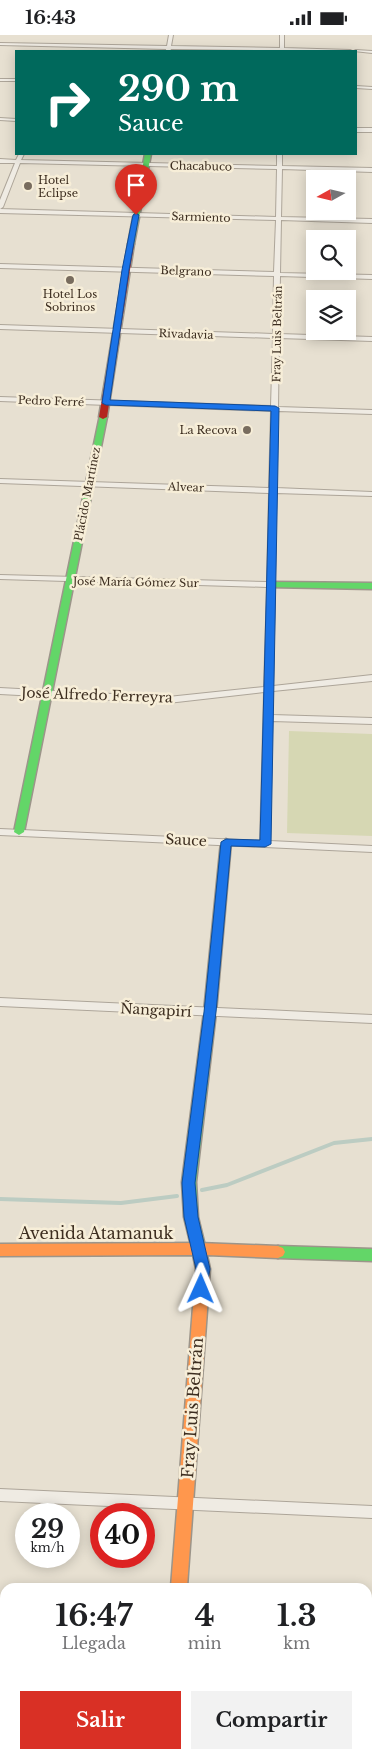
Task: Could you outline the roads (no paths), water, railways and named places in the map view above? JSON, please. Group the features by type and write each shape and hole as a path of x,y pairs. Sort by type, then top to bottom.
{"street":[{"path":"168,49 171,35"},
{"path":"282,35 282,50"},
{"path":"62,50 66,43"},
{"path":"0,44 66,43 168,49 225,50"},
{"path":"357,51 372,52"},
{"path":"0,80 15,80"},
{"path":"357,87 372,88"},
{"path":"0,119 15,120"},
{"path":"357,129 372,130"},
{"path":"0,207 21,155"},
{"name":"Fray Luis Beltrán","path":"265,844 270,688 280,155"},
{"name":"Chacabuco","path":"0,161 147,159 280,168 372,170"},
{"name":"Plácido Martínez","path":"18,832 106,403 126,270 147,159"},
{"name":"Sarmiento","path":"0,211 372,221"},
{"name":"Belgrano","path":"0,266 372,277"},
{"name":"Rivadavia","path":"0,327 372,339"},
{"name":"Pedro Ferré","path":"0,399 372,412"},
{"name":"Alvear","path":"0,481 372,494"},
{"name":"José María Gómez Sur","path":"0,577 272,585"},
{"path":"272,585 372,586"},
{"name":"José Alfredo Ferreyra","path":"0,691 168,700 372,678"},
{"path":"268,718 372,721"},
{"name":"Sauce","path":"0,832 372,849"},
{"name":"Fray Luis Beltrán","path":"179,1583 203,1269 191,1217 189,1183 210,1012 226,842"},
{"name":"Ñangapirí","path":"0,1002 372,1019"},
{"name":"Avenida Atamanuk","path":"0,1250 198,1249 372,1255"},
{"path":"0,1495 372,1511"}],"waterway":[{"path":"202,1190 227,1185 334,1143 372,1139"},
{"path":"0,1199 121,1203 177,1196"}],"place":[{"name":"Hotel Eclipse","path":"28,186"},
{"name":"Hotel Los Sobrinos","path":"70,280"},
{"name":"La Recova","path":"247,430"}]}
